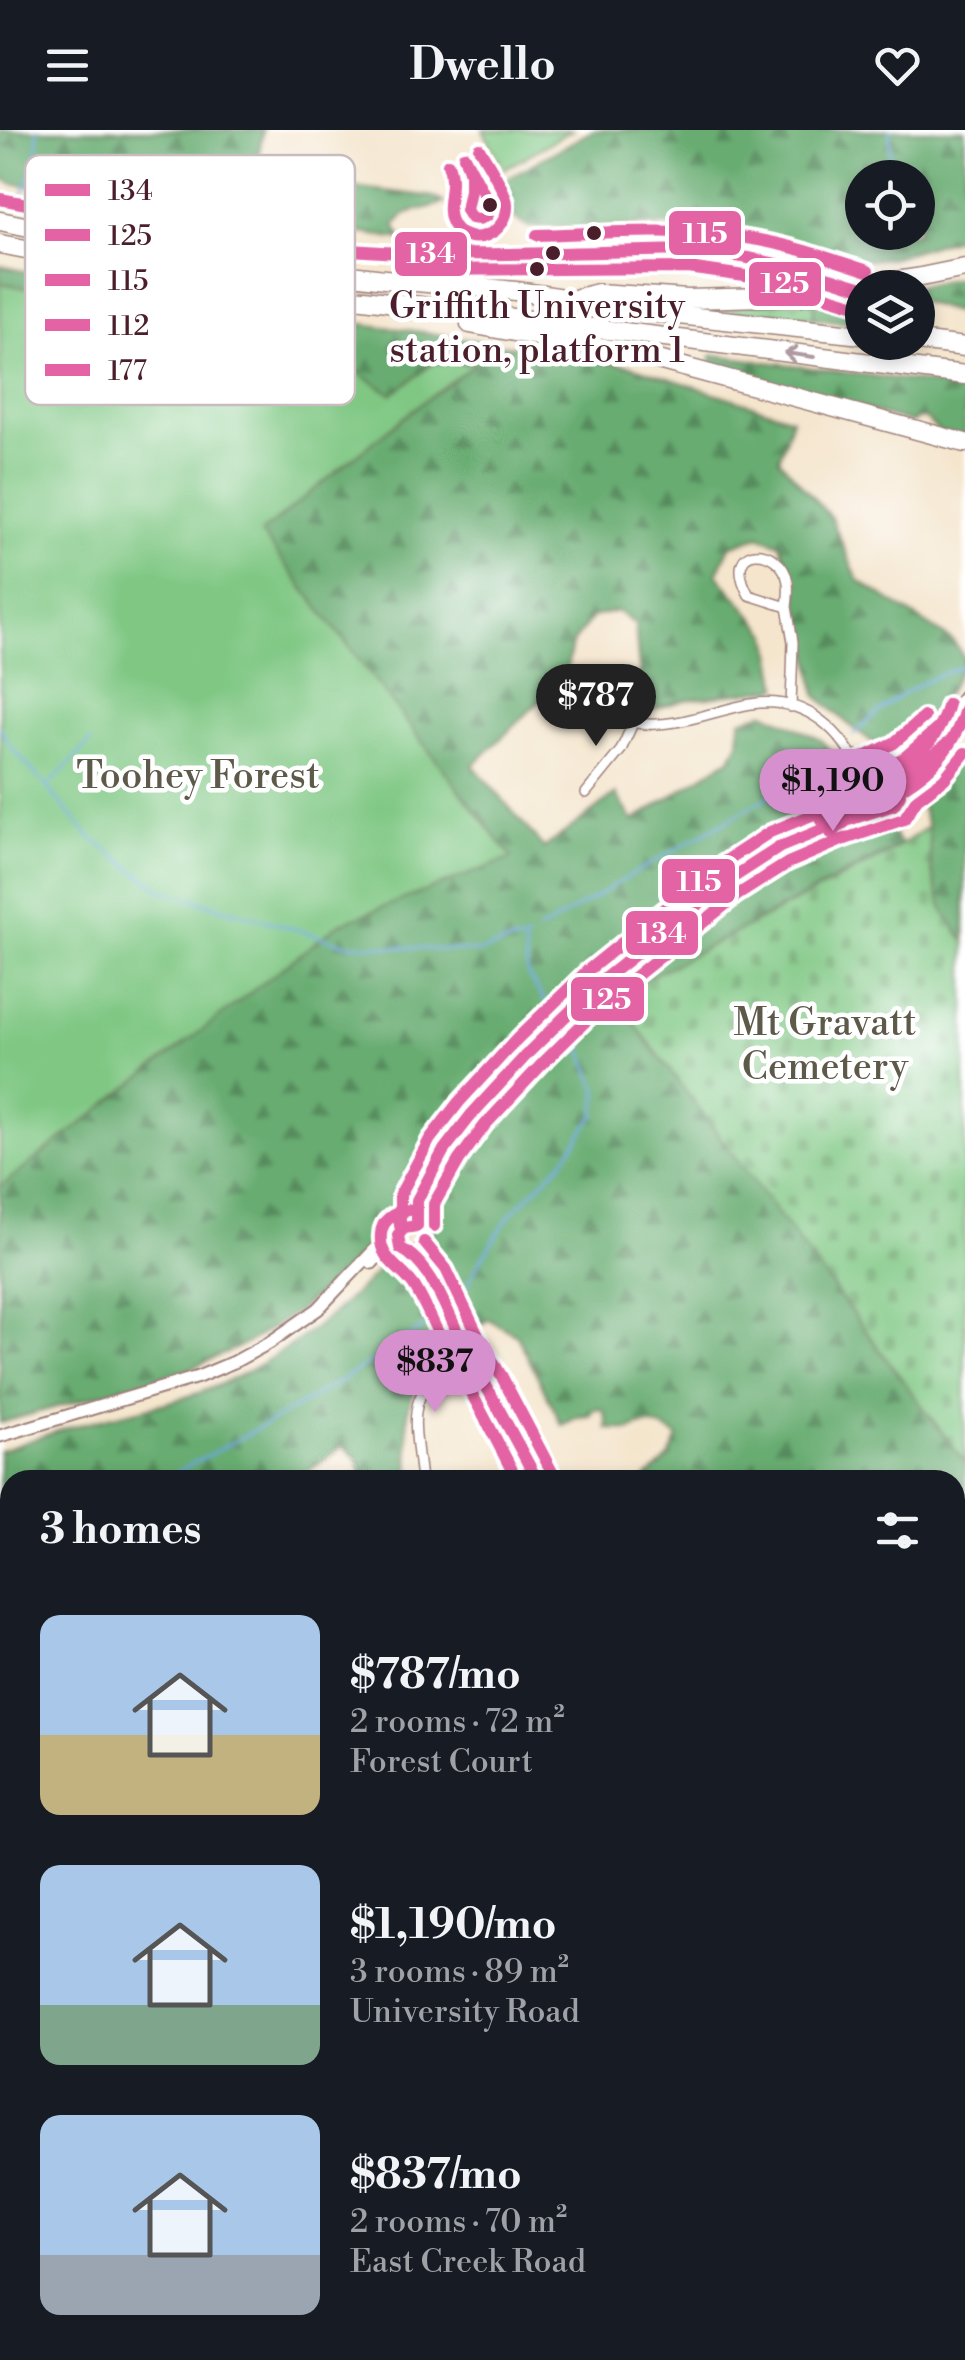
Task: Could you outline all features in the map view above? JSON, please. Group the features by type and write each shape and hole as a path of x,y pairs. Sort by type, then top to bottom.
{"highway":[{"path":"0,221 25,226"},
{"path":"0,244 25,249"},
{"path":"573,299 598,293 688,299 800,296 965,268"},
{"path":"355,275 845,333"},
{"path":"355,298 965,375"},
{"path":"355,306 632,353 965,443"},
{"path":"935,343 965,347"}],"street":[{"path":"787,607 749,595 742,572 751,553 766,555 784,570 789,584 787,607 794,642 791,707"},
{"path":"576,691 610,714 633,723 713,715 749,704 770,702 791,707 815,716 836,732 870,777"},
{"path":"430,1277 397,1240 407,1228 407,1205 429,1168 472,1114 599,984 726,882 780,847 870,777 904,758 965,695"},
{"path":"900,789 928,770 949,746 965,709"},
{"path":"586,793 621,750 633,723"},
{"path":"780,847 894,805 900,789 892,774 870,777"},
{"path":"870,777 863,800 879,810"},
{"path":"407,1228 426,1237 430,1277 523,1470"},
{"path":"0,1438 236,1362 318,1309 383,1242 407,1228"},
{"path":"0,1438 191,1385 236,1367 309,1322 340,1297 382,1253 418,1252 424,1246"},
{"path":"468,1355 532,1470"},
{"path":"420,1470 415,1415 418,1403 438,1372 468,1355"}],"green space":[{"path":"0,130 263,130 259,155 25,155 25,185 10,183 0,176"},
{"path":"483,130 572,130 504,169"},
{"path":"594,130 965,130 965,235 935,244 935,160 845,160 845,250 916,250 893,257 855,262 824,257 775,240 708,225 529,227 515,218 504,197 502,181"},
{"path":"355,187 433,197 444,203 405,214 395,225 402,239 355,232"},
{"path":"0,266 25,271 25,405 355,405 355,323 631,366 792,418 779,459 831,518 858,580 953,641 965,659 934,712 890,755 816,695 802,618 780,544 759,536 730,546 717,574 769,635 779,688 684,700 643,712 635,624 617,611 592,617 572,644 565,677 473,765 544,848 616,794 633,821 731,758 739,743 741,720 765,712 821,740 841,764 844,787 680,907 516,1049 420,1166 405,1199 368,1249 298,1311 246,1344 187,1370 0,1423"},
{"path":"965,276 965,315 935,306 935,282"},
{"name":"Toohey Forest","path":"0,283 25,288 25,405 355,405 355,371 392,394 435,362 475,364 261,533 512,858 339,924 0,1187"},
{"path":"845,298 845,322 813,318 815,301"},
{"path":"815,301 813,318 712,309 711,305"},
{"path":"714,355 965,388 965,438 939,432 925,418 912,423 725,365 711,365"},
{"path":"965,742 965,942 942,909 932,873 928,827 918,798 942,775"},
{"path":"861,824 888,826 901,845 675,964 965,1452 965,1470 655,1470 670,1457 678,1437 654,1425 629,1431 607,1429 603,1409 562,1425 517,1335 488,1319 470,1335 466,1332 431,1263 433,1232 426,1218 425,1202 442,1172 500,1097 528,1075 550,1042 611,978 797,849"},
{"name":"Mt Gravatt Cemetery","path":"928,827 932,873 942,908 965,942 965,1463 623,1008 628,988 884,856"},
{"path":"384,1264 418,1269 453,1352 422,1378 410,1401 407,1427 410,1470 361,1470 356,1457 342,1446 310,1470 0,1470 0,1451 84,1423 181,1398 243,1374 308,1333"}],"waterway":[{"path":"36,155 37,130"},
{"path":"890,130 891,160"},
{"path":"23,194 25,189"},
{"path":"853,735 903,694 961,667"},
{"path":"0,727 9,744 91,838 161,890 346,944 480,952 524,941"},
{"path":"47,787 91,741"},
{"path":"539,931 811,773 835,753"},
{"path":"528,939 524,941 528,976 555,1015"},
{"path":"458,1304 510,1215 562,1162 595,1115 598,1092 581,1047 568,1030"},
{"path":"180,1470 302,1404 436,1319"}],"transit line":[{"name":"177","path":"448,164 453,225 469,237 487,235 502,223 507,204 479,148"},
{"name":"112","path":"464,156 490,205 487,216 479,219 471,218 466,210 470,173 464,156"},
{"name":"134","path":"0,199 25,204"},
{"name":"115","path":"537,235 715,234 789,247 865,270"},
{"name":"134","path":"355,250 470,254 689,250 777,264 845,283"},
{"name":"125","path":"412,270 688,268 773,280 845,302"},
{"name":"115","path":"400,1226 400,1195 430,1139 517,1039 587,971 715,868 770,832 882,790 893,773 930,742 948,704"},
{"name":"134","path":"417,1226 417,1200 444,1150 530,1051 599,983 726,882 780,847 894,805 900,789 932,765 948,745 965,709"},
{"name":"115","path":"809,805 848,775 859,760 894,743 924,717"},
{"name":"134","path":"820,819 861,787 869,774 904,758 936,730"},
{"name":"125","path":"831,833 873,800 881,788 914,772 948,743"},
{"name":"125","path":"434,1226 434,1204 485,1125 611,996 736,896 788,863 904,819 917,799 944,779 965,753"},
{"name":"125","path":"414,1209 388,1219 382,1228 381,1243 388,1258 416,1289 512,1470"},
{"name":"134","path":"417,1226 404,1228 398,1235 400,1248 413,1256 433,1282 532,1470"},
{"name":"115","path":"424,1242 446,1269 551,1470"}],"place":[{"name":"Griffith University station, platform 1","path":"537,269"}]}
